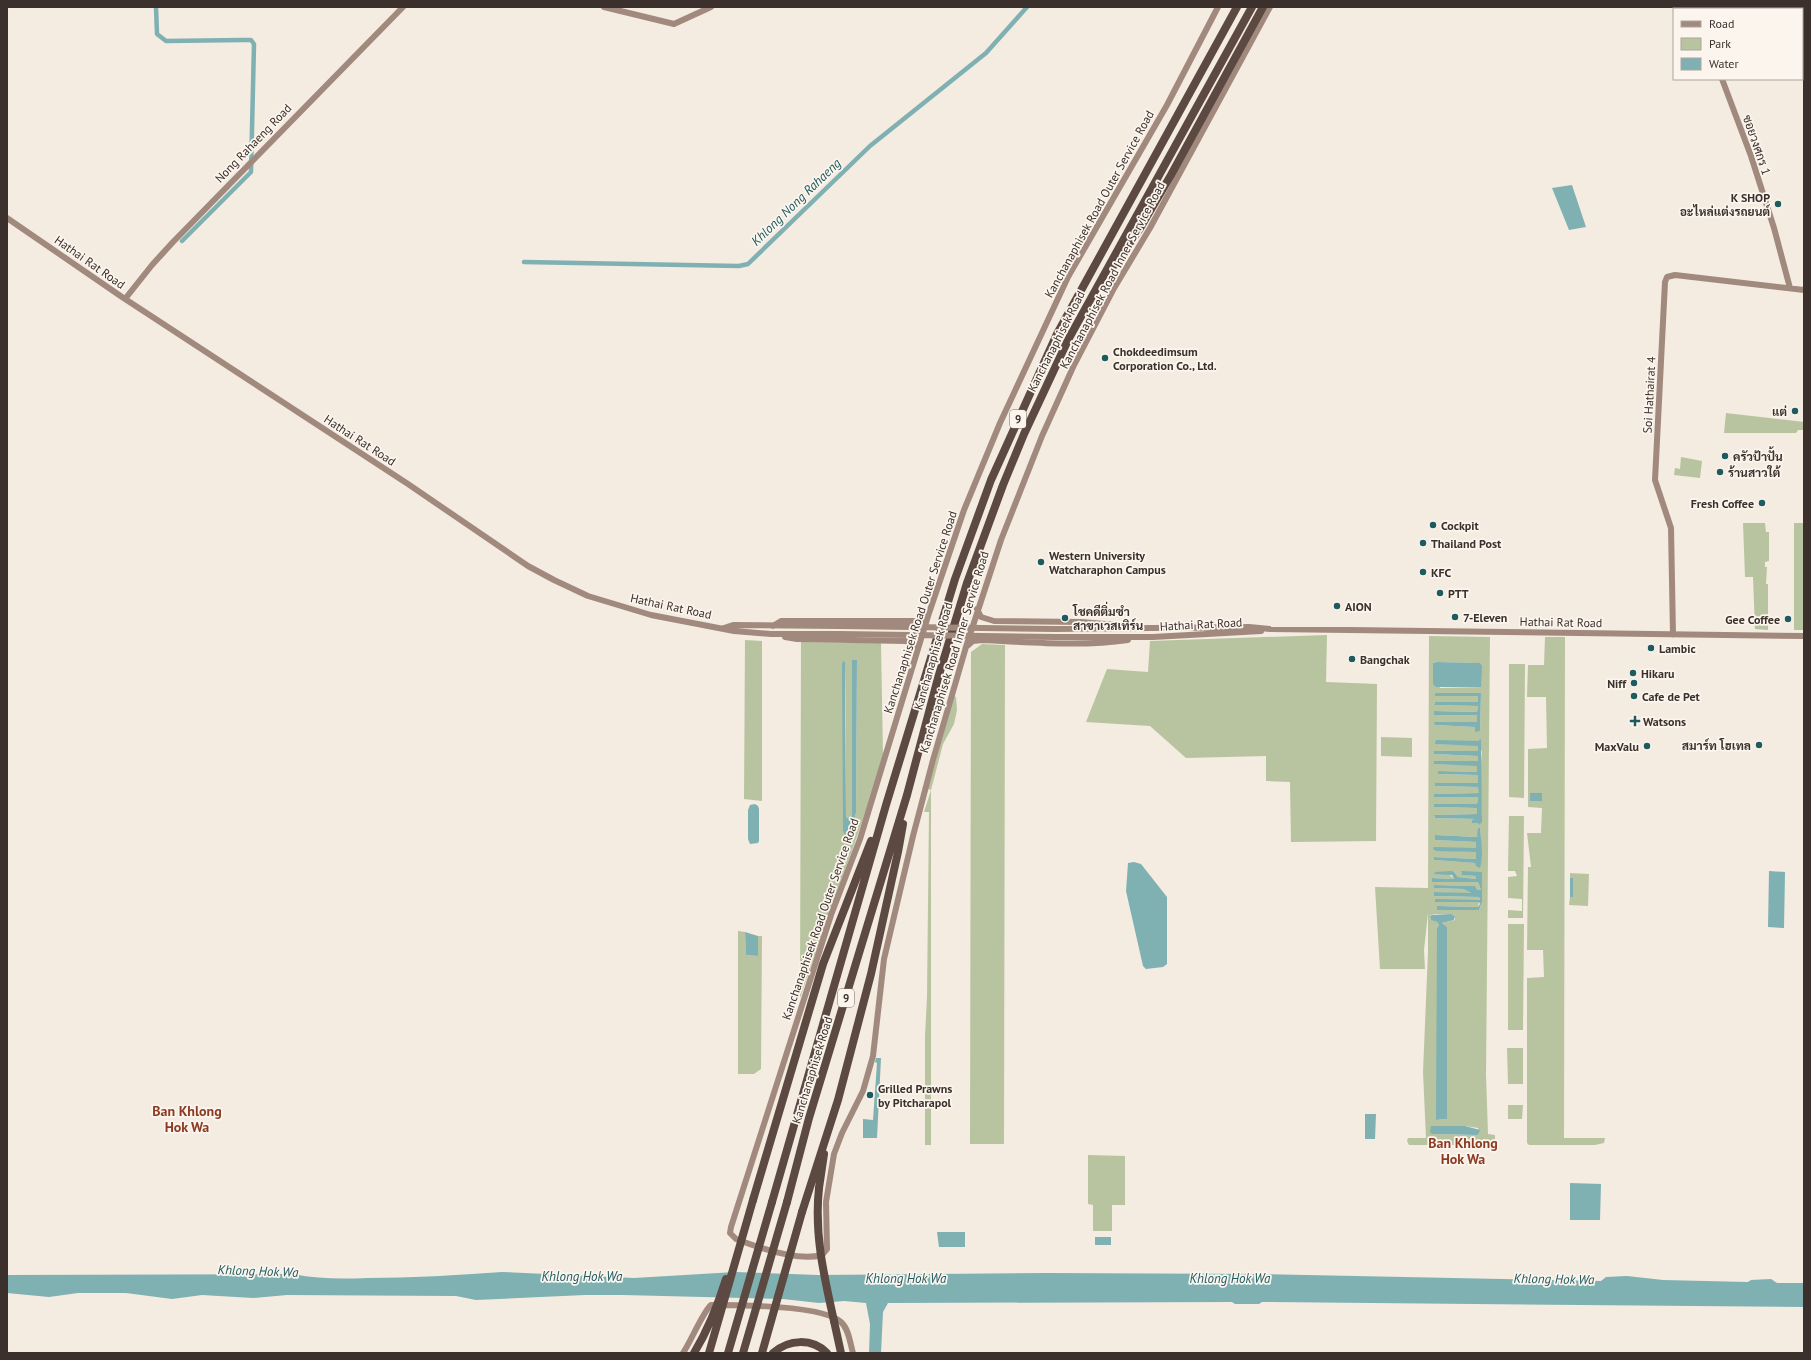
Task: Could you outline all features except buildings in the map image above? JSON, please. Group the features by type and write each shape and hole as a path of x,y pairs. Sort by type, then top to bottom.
{"highway":[{"name":"Kanchanaphisek Road","path":"728,1353 886,805 955,579 991,480 1057,334 1237,7"},
{"name":"Kanchanaphisek Road","path":"743,1353 787,1202 809,1118 907,796 938,678 967,583 989,521 1018,448 1068,340 1252,7"},
{"path":"1096,290 1139,230 1171,176 1263,7"},
{"path":"1196,108 1225,76"},
{"path":"841,1353 819,1246 817,1219 819,1188 827,1137 872,966 898,852 907,796"},
{"path":"694,1353 702,1341 711,1321 741,1238 823,964 886,805"},
{"path":"762,1353 802,1212 818,1159 827,1137"},
{"path":"709,1353 737,1261 741,1238"},
{"path":"773,1353 784,1346 803,1342 816,1346 827,1353"}],"main road":[{"name":"Nong Rahaeng Road","path":"125,300 170,245 403,7"},
{"path":"604,7 674,24 712,7"},
{"name":"Kanchanaphisek Road Outer Service Road","path":"730,1233 831,915 860,839 918,647 964,510 1000,423 1068,277 1166,105 1218,7"},
{"name":"Kanchanaphisek Road Inner Service Road","path":"730,1233 736,1239 799,1256 816,1257 822,1255 827,1249 826,1202 834,1154 840,1138 863,1091 874,1056 884,959 900,886 932,760 977,609 1012,508 1074,365 1113,290 1150,228 1270,7"},
{"name":"ซอยวงศกร 1","path":"1722,80 1751,156 1774,228 1790,288"},
{"name":"Hathai Rat Road","path":"7,218 125,300 408,484 539,573 588,596 644,613 734,631 771,634 1153,637 1249,632 1270,629"},
{"name":"Soi Hathairat 4","path":"1673,635 1671,528 1655,480 1665,282 1667,277 1675,275 1790,288"},
{"path":"1790,288 1804,290"},
{"path":"977,609 981,617 994,621 1081,622 1154,628"},
{"path":"773,626 781,621 918,621 928,616"},
{"path":"899,621 904,630 904,634 899,641"},
{"name":"Hathai Rat Road","path":"724,628 734,624 773,626 1055,629 1249,627 1270,629 1804,636"},
{"path":"771,634 797,639 906,641 918,647"},
{"path":"966,647 973,641 982,640 1054,643 1115,642 1153,637"},
{"path":"683,1353 698,1328 707,1308 711,1305 764,1305 810,1312 838,1319 845,1326 853,1353"}],"green space":[{"path":"1726,413 1804,422 1804,430 1798,430 1796,433 1724,433"},
{"path":"1681,457 1702,461 1700,478 1674,475 1675,468 1680,469"},
{"path":"1743,523 1765,523 1766,532 1769,532 1769,561 1765,562 1765,567 1767,567 1766,584 1768,584 1768,630 1755,629 1753,577 1745,577"},
{"path":"1794,523 1804,523 1804,630 1794,630"},
{"path":"1327,635 1326,682 1377,684 1376,841 1291,842 1290,782 1266,781 1266,756 1186,758 1150,726 1086,722 1107,669 1148,672 1150,641"},
{"path":"1429,636 1490,637 1486,1075 1488,1134 1495,1135 1495,1141 1490,1141 1490,1145 1409,1145 1407,1141 1408,1138 1426,1138 1423,1072 1428,952 1428,913 1424,950 1425,969 1380,969 1375,887 1428,888","holes":["1433,663 1475,663 1481,687 1440,688","1481,693 1480,731 1475,731 1476,727 1435,725 1435,722 1477,722 1477,715 1434,714 1435,711 1477,712 1478,706 1434,705 1435,702 1478,702 1478,696 1435,696","1478,741 1482,752 1480,774 1482,814 1478,823 1475,821 1477,819 1435,818 1434,815 1477,814 1477,808 1434,807 1434,805 1477,804 1478,797 1434,797 1434,794 1479,793 1479,787 1435,786 1435,783 1478,784 1478,775 1438,774 1438,771 1477,772 1478,765 1434,764 1434,761 1478,761 1478,756 1434,754 1434,751 1478,751 1478,745 1436,744","1480,829 1482,858 1480,866 1476,863 1434,860 1434,857 1476,859 1476,852 1436,850 1476,848 1477,842 1435,840 1435,835 1477,837","1454,872 1458,877 1476,879 1476,876 1464,875 1461,872 1481,872 1482,902 1479,910 1437,906 1478,907 1479,902 1435,902 1480,901 1479,897 1434,896 1434,892 1471,894 1463,889 1435,888 1434,885 1475,886 1476,890 1481,890 1478,882 1433,882 1432,878 1454,879 1449,874 1435,874","1435,914 1451,914 1455,916 1455,920 1442,923 1447,927 1447,1119 1437,1120 1437,928 1439,925 1437,922 1430,919 1430,915","1465,1126 1478,1128 1478,1135 1433,1134"]},
{"path":"1545,637 1565,637 1564,1138 1605,1138 1604,1143 1595,1145 1529,1145 1527,1143 1527,978 1544,977 1543,950 1527,950 1528,867 1531,867 1527,833 1541,833 1542,808 1528,807 1528,749 1547,748 1546,697 1527,697 1528,665 1544,665"},
{"path":"745,640 762,641 762,801 744,799"},
{"path":"801,642 881,643 883,755 866,811 800,998","holes":["853,660 857,660 856,813 849,834 843,831 846,664 846,818 851,817 852,814"]},
{"path":"982,644 1005,645 1004,1144 970,1144 971,652"},
{"path":"1509,664 1525,664 1524,798 1509,797"},
{"path":"954,696 956,697 957,710 954,724 943,744 931,790 928,789"},
{"path":"1381,737 1412,738 1412,757 1381,756"},
{"path":"931,790 931,1145 925,1145 925,1036 927,997 929,812 924,812"},
{"path":"1509,816 1524,816 1523,918 1508,918 1508,910 1522,911 1522,899 1508,898 1508,877 1517,876 1515,871 1508,871"},
{"path":"1570,873 1589,874 1588,906 1569,905 1570,897 1573,897 1573,878 1570,878"},
{"path":"1508,924 1524,924 1523,1030 1508,1030"},
{"path":"738,931 745,932 746,955 758,956 758,936 762,936 761,1069 754,1074 738,1074"},
{"path":"1507,1048 1523,1048 1523,1084 1508,1084"},
{"path":"1508,1105 1523,1105 1522,1119 1508,1119"},
{"path":"1088,1155 1125,1156 1125,1205 1112,1205 1112,1231 1093,1231 1093,1205 1088,1204"}],"water":[{"path":"1572,185 1586,227 1569,230 1552,188"},
{"path":"852,660 857,660 856,813 849,834 846,836 843,831 842,665 843,661 845,662 846,818 851,817 852,814"},
{"path":"1433,663 1480,663 1482,666 1481,687 1436,687 1433,684"},
{"path":"1435,693 1481,693 1480,731 1475,732 1475,727 1435,725 1434,722 1477,722 1477,715 1434,715 1434,711 1477,712 1478,706 1434,705 1435,702 1478,702 1478,696 1435,696"},
{"path":"1481,739 1482,822 1479,825 1478,823 1472,823 1472,820 1476,819 1435,818 1434,815 1477,814 1477,808 1434,807 1434,804 1477,804 1478,797 1434,797 1434,794 1479,793 1478,787 1435,786 1435,783 1478,783 1478,775 1438,774 1438,771 1477,772 1477,766 1434,764 1434,761 1478,761 1478,756 1434,754 1434,751 1478,751 1478,746 1435,744 1436,740 1478,741"},
{"path":"1530,793 1542,793 1542,801 1530,801"},
{"path":"755,804 759,809 759,841 758,843 750,844 748,839 748,810 750,805"},
{"path":"1478,828 1480,828 1482,848 1480,868 1476,866 1475,863 1434,860 1434,857 1476,859 1476,852 1436,851 1433,849 1434,847 1476,848 1476,842 1435,840 1435,835 1477,837"},
{"path":"1134,862 1141,864 1167,897 1167,964 1163,967 1146,969 1143,966 1126,891 1128,863"},
{"path":"1451,871 1458,877 1476,879 1476,876 1462,875 1461,871 1482,872 1482,902 1479,910 1437,910 1437,906 1478,907 1480,904 1479,902 1435,902 1435,899 1480,900 1479,897 1434,896 1434,892 1471,893 1463,889 1434,888 1434,885 1475,886 1477,890 1481,890 1478,882 1432,882 1432,878 1454,879 1452,875 1434,874 1435,872"},
{"path":"1769,871 1785,872 1784,928 1768,927"},
{"path":"1570,878 1573,878 1573,897 1570,897"},
{"path":"1451,914 1455,916 1454,920 1442,923 1447,927 1447,1119 1436,1120 1437,928 1439,925 1437,922 1431,920 1430,917 1431,915"},
{"path":"745,932 758,936 758,956 746,955"},
{"path":"876,1058 881,1058 877,1138 863,1138 863,1119 873,1120 877,1063 875,1062"},
{"path":"1365,1114 1376,1114 1375,1139 1365,1139"},
{"path":"1431,1126 1465,1126 1480,1130 1478,1135 1432,1134 1430,1132"},
{"path":"1570,1183 1601,1184 1600,1220 1570,1220"},
{"path":"937,1232 965,1232 965,1247 939,1247"},
{"path":"1095,1237 1111,1237 1111,1245 1095,1245"},
{"name":"Khlong Hok Wa","path":"502,1272 634,1278 735,1272 818,1275 1045,1273 1258,1274 1601,1281 1606,1277 1627,1276 1663,1280 1748,1282 1751,1280 1771,1279 1777,1283 1804,1283 1804,1307 1262,1302 1259,1304 1235,1304 1232,1302 888,1303 883,1312 881,1353 869,1353 870,1324 866,1303 844,1301 819,1303 783,1299 623,1295 585,1295 476,1300 456,1296 287,1295 253,1298 202,1295 172,1299 126,1293 78,1293 49,1297 7,1293 7,1275 293,1274 320,1278 348,1278 418,1277"}],"waterway":[{"path":"156,7 157,34 166,41 251,40 254,44 251,172 182,241"},
{"name":"Khlong Nong Rahaeng","path":"524,262 739,266 748,264 870,146 986,53 1027,7"}],"place":[{"name":"K SHOP อะไหล่แต่งรถยนต์","path":"1778,204"},
{"name":"Chokdeedimsum Corporation Co., Ltd.","path":"1105,358"},
{"name":"แต่","path":"1795,411"},
{"name":"ครัวป้าปั้น","path":"1725,456"},
{"name":"ร้านสาวใต้","path":"1720,472"},
{"name":"Fresh Coffee","path":"1762,503"},
{"name":"Cockpit","path":"1433,525"},
{"name":"Thailand Post","path":"1423,543"},
{"name":"Western University Watcharaphon Campus","path":"1041,562"},
{"name":"KFC","path":"1423,572"},
{"name":"PTT","path":"1440,593"},
{"name":"AION","path":"1337,606"},
{"name":"7-Eleven","path":"1455,617"},
{"name":"โชคดีติ่มซำ สาขาเวสเทิร์น","path":"1065,618"},
{"name":"Gee Coffee","path":"1788,619"},
{"name":"Lambic","path":"1651,648"},
{"name":"Bangchak","path":"1352,659"},
{"name":"Hikaru","path":"1633,673"},
{"name":"Niff","path":"1634,683"},
{"name":"Cafe de Pet","path":"1634,696"},
{"name":"Watsons","path":"1635,721"},
{"name":"สมาร์ท โฮเทล","path":"1759,745"},
{"name":"MaxValu","path":"1647,746"},
{"name":"Grilled Prawns by Pitcharapol","path":"870,1095"}],"district":[{"name":"Ban Khlong Hok Wa","path":"187,1120"},
{"name":"Ban Khlong Hok Wa","path":"1463,1152"}]}
